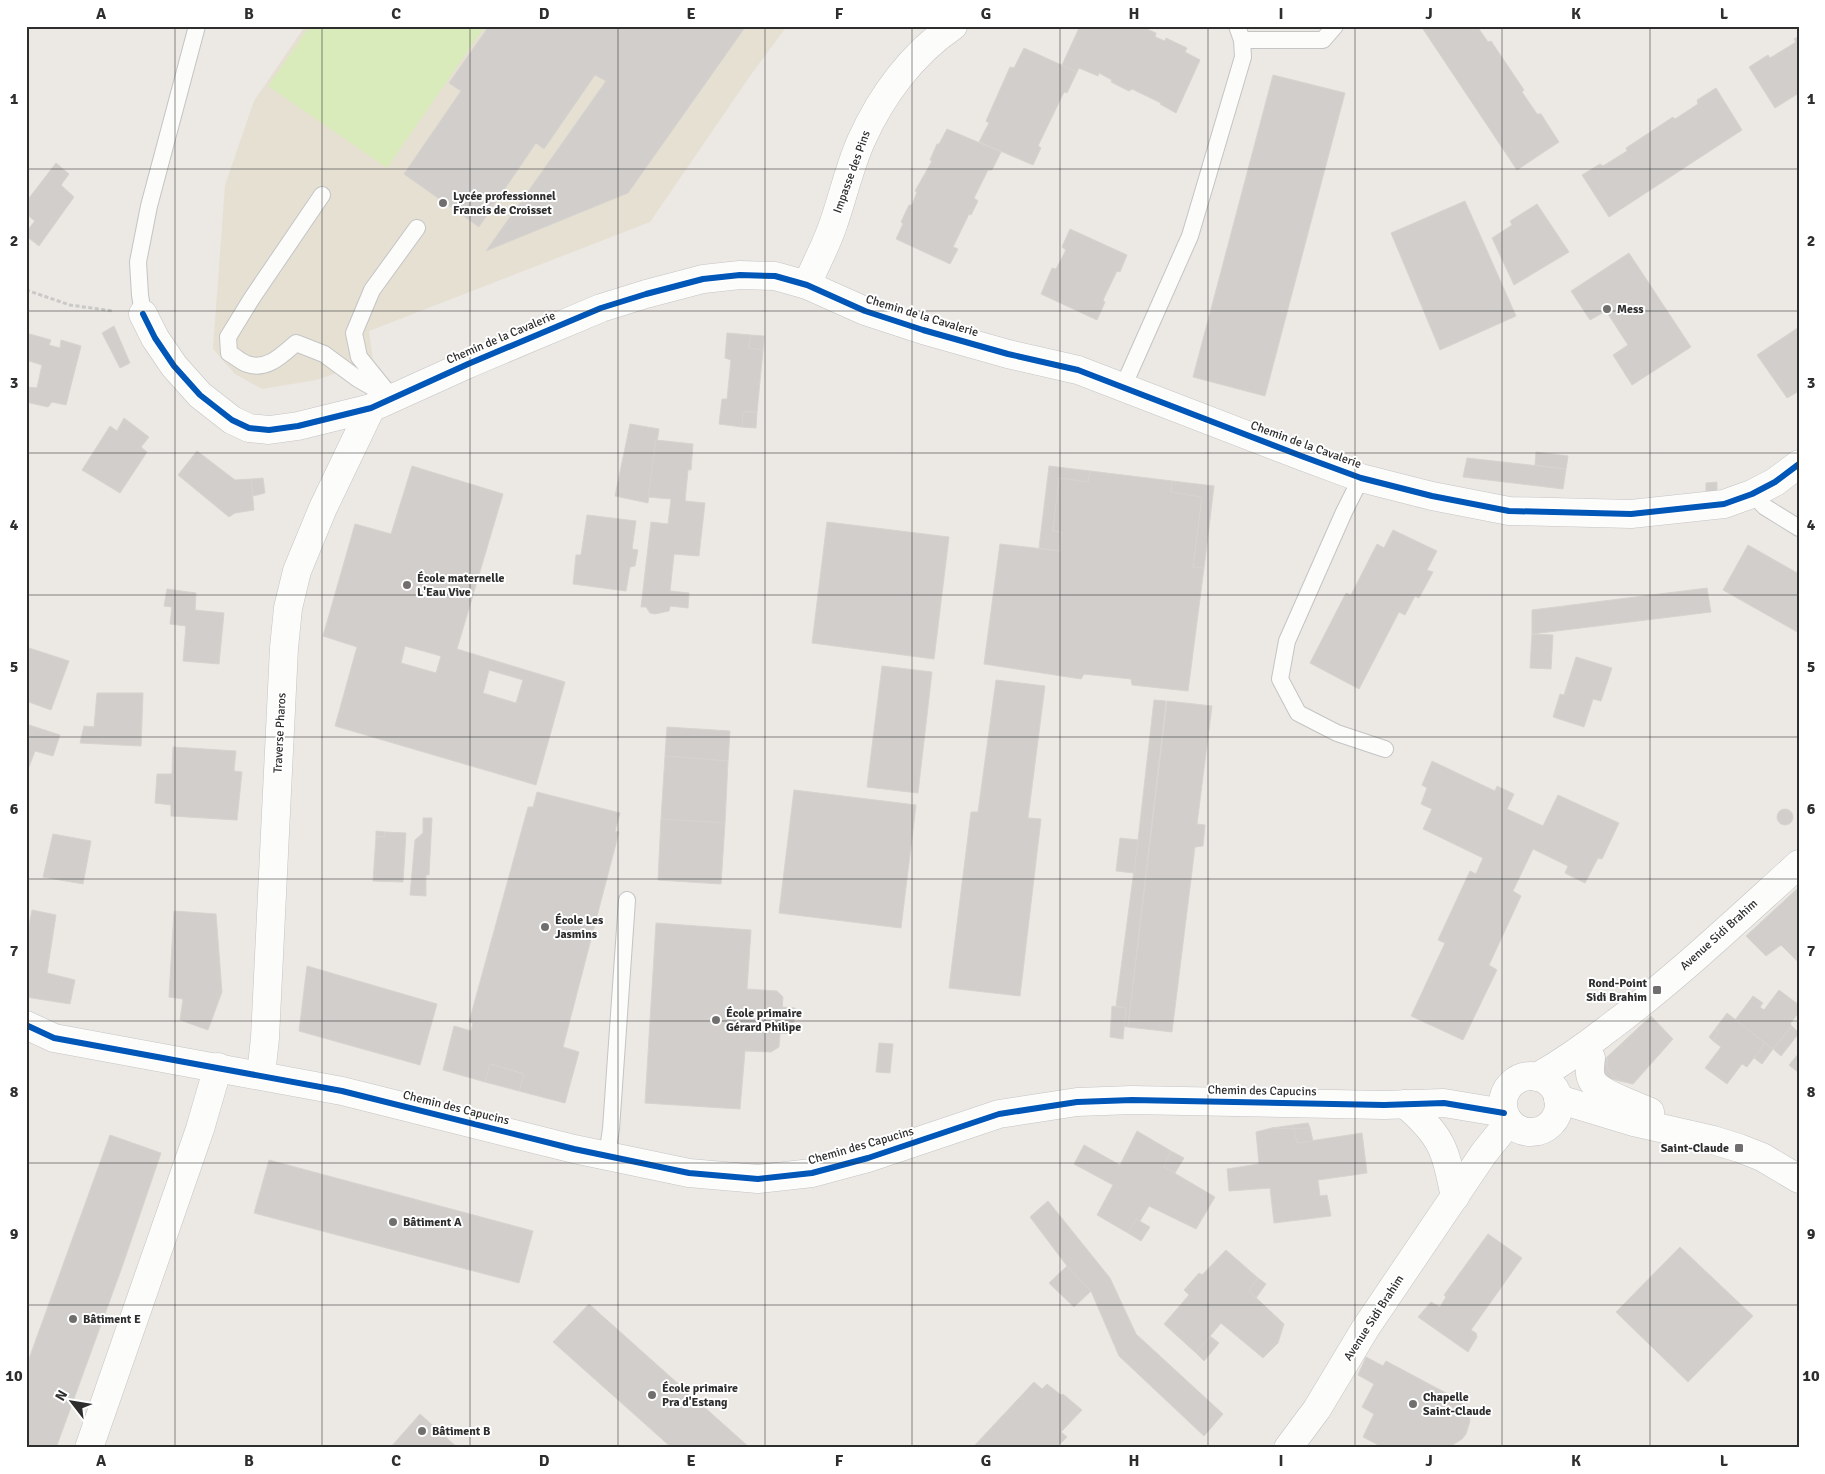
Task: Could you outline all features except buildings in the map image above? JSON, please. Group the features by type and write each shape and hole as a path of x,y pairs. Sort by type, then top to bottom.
{"street":[{"name":"Impasse des Pins","path":"808,285 832,227 860,142 879,105 910,65 937,37 953,26"},
{"name":"Chemin de la Cavalerie","path":"143,314 155,338 174,366 200,395 232,420 249,428 270,430 298,426 382,403 468,364 601,308 703,279 740,275 775,276 808,285 865,311 923,330 1008,354 1078,370 1362,478 1432,496 1509,512 1631,514 1724,504 1752,494 1775,482 1799,464"},
{"name":"Traverse Pharos","path":"261,1074 265,1038 284,648 288,608 297,571 310,538 382,403"},
{"name":"Avenue Sidi Brahim","path":"1541,1088 1582,1048 1639,1006 1799,864"},
{"name":"Avenue Sidi Brahim","path":"1541,1088 1591,1058 1639,1006"},
{"name":"Chemin des Capucins","path":"26,1025 54,1038 261,1074 342,1091 564,1147 689,1173 758,1179 812,1173 868,1158 999,1114 1077,1102 1132,1100 1444,1103 1541,1088 1634,1122 1712,1140 1762,1157 1799,1179"},
{"path":"1591,1058 1589,1072 1593,1082 1600,1089 1712,1140"},
{"path":"89,1448 200,1129 218,1067"},
{"path":"1541,1088 1558,1108 1555,1118 1522,1123 1503,1105 1507,1089 1541,1088"},
{"name":"Chemin des Capucins","path":"1444,1103 1522,1123 1634,1122"},
{"path":"1405,1104 1426,1122 1444,1148 1458,1192"},
{"name":"Avenue Sidi Brahim","path":"1288,1448 1317,1409 1365,1329 1484,1153 1522,1123"}],"lane":[{"path":"143,314 138,262 149,206 197,26"},
{"path":"1123,387 1190,236 1243,57 1240,33 1323,40 1335,26"},
{"path":"322,196 252,298 228,337 229,353 246,364 264,366 280,357 296,342 324,354 358,379 382,403"},
{"path":"382,403 359,357 354,333 372,290 417,228"},
{"path":"1362,478 1344,512 1287,640 1280,680 1298,713 1338,733 1385,749"},
{"path":"1752,494 1765,506 1799,528"},
{"path":"607,1156 611,1129 627,900"}],"path":[{"path":"26,290 70,305 143,314"}],"shaded area":[{"name":"Lycée professionnel Francis de Croisset","path":"305,26 787,26 750,76 650,222 369,331 373,361 316,380 262,389 235,374 213,349 225,185 254,101"}],"green space":[{"path":"310,26 485,26 387,168 268,86"}],"cycle path":[{"path":"143,314 155,338 174,366 200,395 232,420 249,428 269,430 298,426 371,408 468,364 601,308 703,279 740,275 775,276 807,285 865,311 923,330 1008,354 1078,370 1361,478 1432,496 1509,511 1631,514 1724,504 1752,494 1775,482 1799,464"},
{"path":"26,1025 54,1038 342,1091 574,1149 689,1173 758,1179 812,1173 868,1158 999,1114 1077,1102 1132,1100 1384,1105 1444,1103 1504,1113"}],"place":[{"name":"Lycée professionnel Francis de Croisset","path":"443,203"},
{"name":"Mess","path":"1607,309"},
{"name":"École maternelle L'Eau Vive","path":"407,585"},
{"name":"École Les Jasmins","path":"545,927"},
{"name":"Rond-Point Sidi Brahim","path":"1657,990"},
{"name":"École primaire Gérard Philipe","path":"716,1020"},
{"name":"Saint-Claude","path":"1739,1148"},
{"name":"Bâtiment A","path":"393,1222"},
{"name":"Bâtiment E","path":"73,1319"},
{"name":"École primaire Pra d'Estang","path":"652,1395"},
{"name":"Chapelle Saint-Claude","path":"1413,1404"},
{"name":"Bâtiment B","path":"422,1431"}]}
